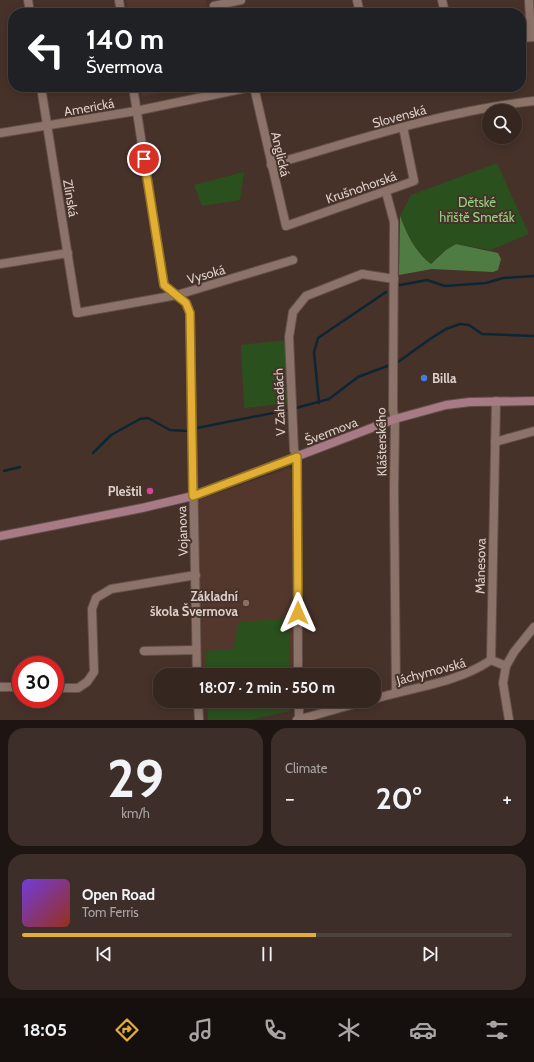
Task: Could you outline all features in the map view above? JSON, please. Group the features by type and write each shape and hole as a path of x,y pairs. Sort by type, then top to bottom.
{"street":[{"path":"214,6 240,0"},
{"path":"529,0 532,37"},
{"name":"Zlínská","path":"42,92 77,313"},
{"name":"Vojanova","path":"134,92 164,285 186,303 190,320 197,668"},
{"name":"Americká","path":"0,133 136,111 229,92"},
{"name":"Anglická","path":"254,92 286,226"},
{"name":"Slovenská","path":"272,165 403,127 497,105 534,101"},
{"name":"Krušnohorská","path":"286,226 414,181 403,127"},
{"name":"Klášterského","path":"386,192 394,222 393,410 395,419 394,490 396,692"},
{"path":"0,264 68,253"},
{"name":"Vysoká","path":"77,313 178,295 293,260"},
{"name":"V Zahradách","path":"298,668 297,457 294,450 289,337 293,312 306,296 362,274 394,279"},
{"name":"Švermova","path":"0,536 142,508 193,496 395,419 446,405 496,401 534,401"},
{"name":"Mánesova","path":"491,660 496,401"},
{"path":"495,442 534,431"},
{"path":"64,688 78,688 87,682 94,672 92,609 96,598 111,589 196,575"},
{"path":"508,720 503,683 506,666 514,652 534,627"},
{"path":"144,651 196,650"},
{"path":"491,660 506,666"},
{"name":"Jáchymovská","path":"381,696 455,679 475,671 491,660"},
{"path":"0,687 12,687"},
{"path":"198,708 199,720"},
{"path":"299,708 298,720 340,708"}],"shaded area":[{"path":"126,0 206,0 208,8 127,8"},
{"path":"141,92 166,92 142,97"},
{"name":"Základní škola Švermova","path":"289,468 293,470 294,668 203,668 198,558 199,500"}],"green space":[{"name":"Dětské hřiště Smeťák","path":"497,163 529,234 491,250 456,244 446,250 431,264 416,248 400,216 411,195"},
{"path":"244,172 240,200 202,206 194,185"},
{"path":"400,216 416,248 431,264 446,250 456,244 498,253 501,259 498,270 493,272 432,269 399,275"},
{"path":"286,340 289,403 244,408 241,345"},
{"path":"289,618 290,668 206,668 205,651 233,649 239,622"},
{"path":"207,708 290,708 290,711 250,720 208,720"}],"waterway":[{"path":"400,285 427,280 445,286 486,283 503,278 534,276"},
{"path":"319,403 314,352 318,338 386,292"},
{"path":"296,408 329,399 358,377 398,362 446,329 460,324 469,325 482,334 534,336"},
{"path":"197,428 288,410"},
{"path":"93,453 111,435 140,419 148,418 170,430 186,431"},
{"path":"4,471 20,467"}],"place":[{"name":"Billa","path":"424,378"},
{"name":"Pleštil","path":"150,491"},
{"name":"Základní škola Švermova","path":"246,603"}],"route":[{"path":"144,159 164,285 186,303 190,313 192,338 193,496 297,457 298,613"}]}
